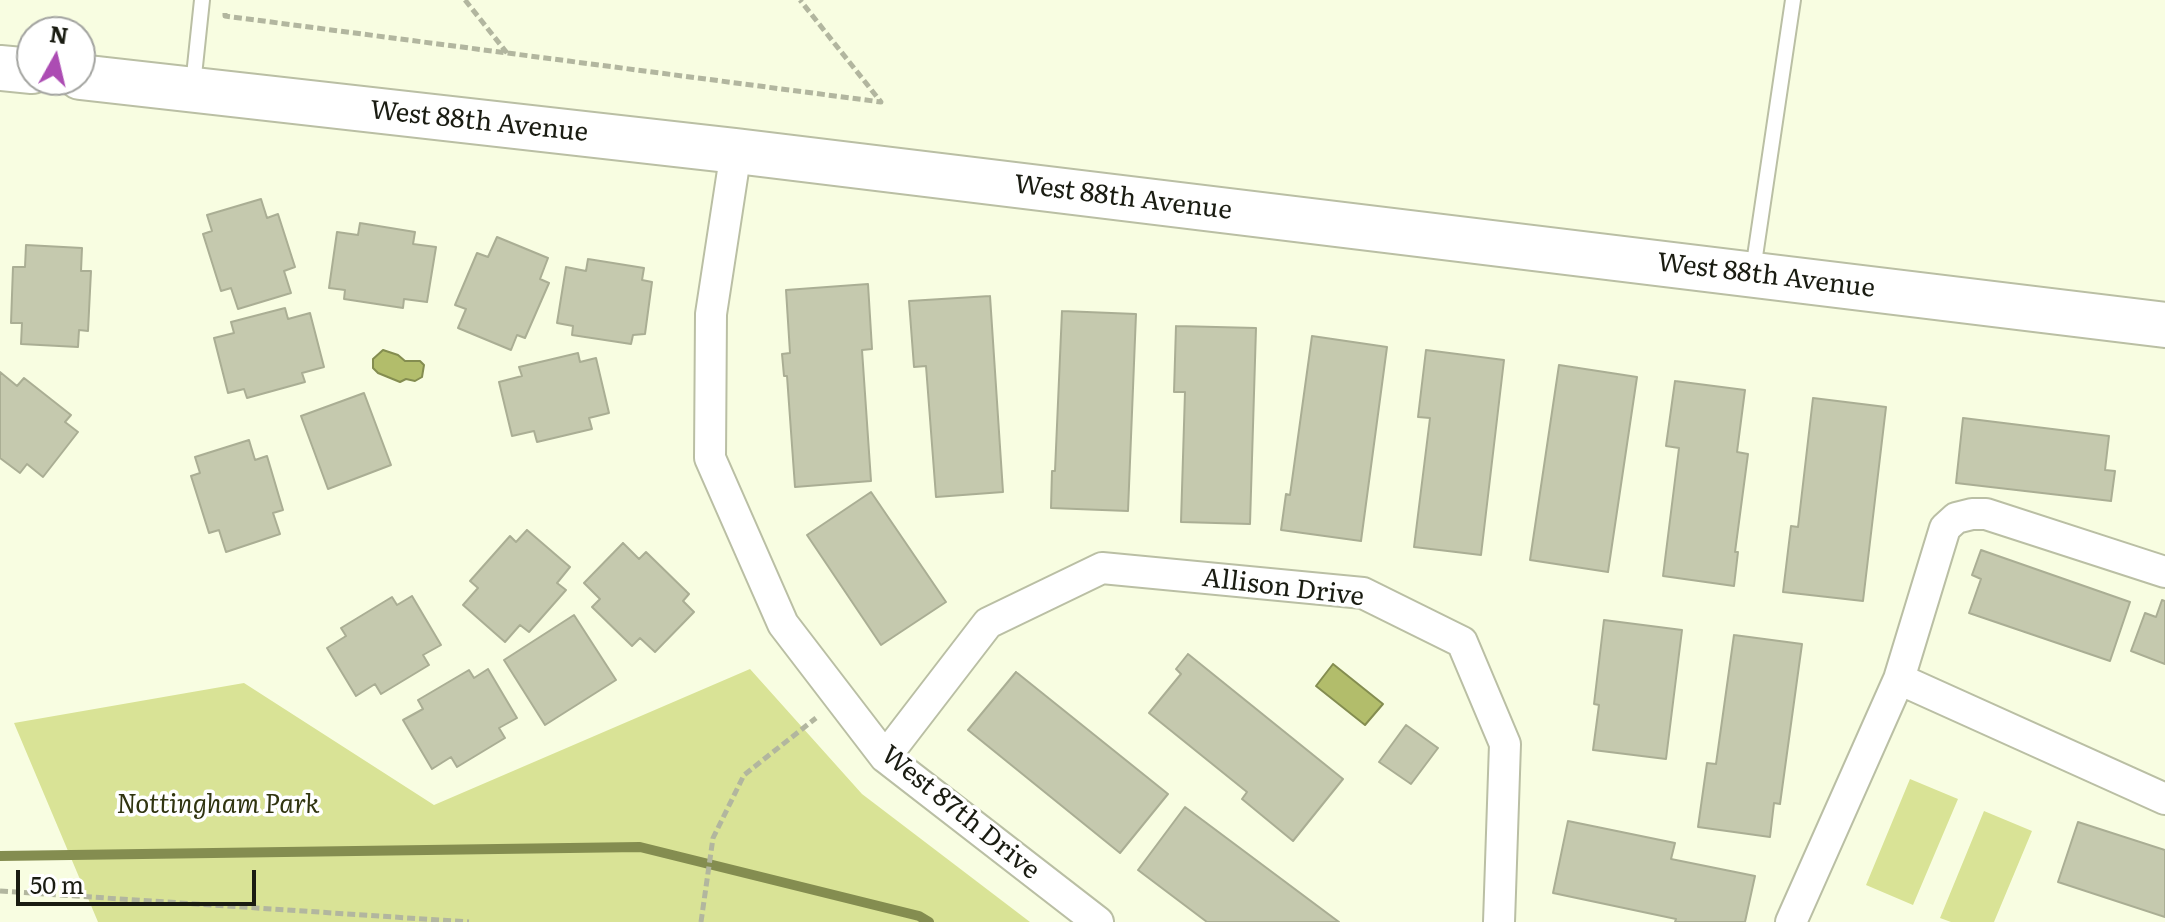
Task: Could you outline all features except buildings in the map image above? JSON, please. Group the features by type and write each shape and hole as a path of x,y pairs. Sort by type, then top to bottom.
{"main road":[{"name":"West 88th Avenue","path":"96,79 736,151 2165,325"}],"street":[{"name":"West 87th Drive","path":"736,151 711,314 710,458 783,624 885,757 1098,922"},
{"path":"1791,922 1899,679 1945,528 1956,518 1986,514 2165,572"},
{"name":"Allison Drive","path":"885,757 988,623 1102,568 1363,593 1462,642 1505,744 1499,922"},
{"path":"1899,679 2165,799"}],"lane":[{"path":"192,90 202,0"},
{"path":"1752,275 1793,0"}],"path":[{"path":"226,0 225,16 881,102 800,0"},
{"path":"465,0 507,53"},
{"path":"701,922 713,838 744,775 840,700"},
{"path":"0,891 469,922"}],"green space":[{"name":"Nottingham Park","path":"750,669 862,794 1030,922 98,922 14,723 244,683 434,805"},
{"path":"1910,779 1958,799 1913,905 1866,885"},
{"path":"1984,811 2032,831 1994,922 1951,922 1940,918"}],"shaded area":[{"path":"383,350 405,361 420,361 424,365 422,377 400,382 378,373 373,368 373,359"},
{"path":"1333,664 1383,704 1365,725 1316,686"}],"waterway":[{"path":"0,856 640,847 919,916 929,922"}]}
